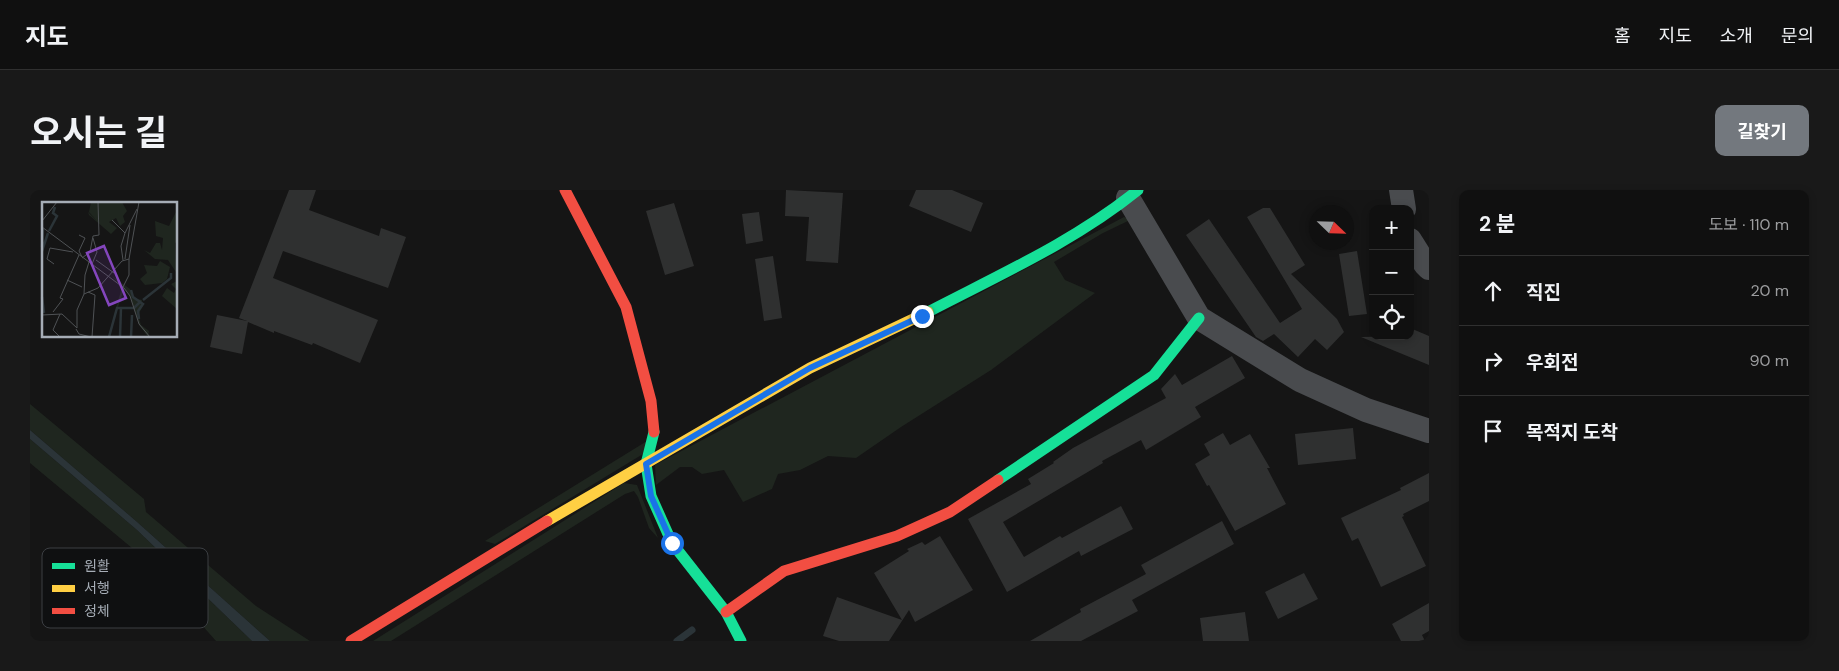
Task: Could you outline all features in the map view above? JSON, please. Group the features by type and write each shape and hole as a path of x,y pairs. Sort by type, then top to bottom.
{"street":[{"path":"566,190 626,307 651,401 654,431 646,464 651,496 672,543 726,612 741,641"},
{"path":"1401,190 1403,205"},
{"path":"351,641 519,537 810,368 922,316 1053,247 1117,207 1133,194 1199,318 1300,380 1366,410 1429,430"},
{"path":"1414,246 1429,268"},
{"path":"726,612 784,571 897,536 950,512 1154,375 1199,318"}],"shaded area":[{"path":"1124,217 1130,220 1103,233 1054,262 1065,280 1095,293 991,370 856,458 828,456 800,470 778,474 772,489 743,502 724,470 702,474 692,467 680,467 656,485 655,465"},
{"path":"30,404 144,499 146,512 188,548 166,548 30,430"},
{"path":"30,430 166,548 156,548 30,439"},
{"path":"30,439 156,548 132,548 30,463"},
{"path":"647,441 643,454 495,544 485,541"},
{"path":"624,483 637,485 658,538 649,528 634,491 625,494 391,641 373,641"},
{"path":"208,565 256,606 310,641 270,641 208,585"},
{"path":"208,585 270,641 252,641 208,599"},
{"path":"208,599 252,641 216,641 204,628 208,628"}],"building":[{"path":"289,190 316,190 309,210 379,236 381,228 406,237 388,288 283,251 273,278 378,320 360,363 313,343 312,345 274,331 274,333 248,322 242,354 210,347 217,315 247,321 239,318"},
{"path":"786,190 843,193 838,263 806,261 809,217 785,216"},
{"path":"916,190 952,190 983,203 971,232 909,206"},
{"path":"674,203 694,266 665,275 646,211"},
{"path":"1263,208 1270,208 1305,265 1291,274 1337,319 1344,332 1327,350 1315,339 1298,357 1274,334 1263,341 1256,337 1186,235 1209,219 1280,323 1302,309 1247,217"},
{"path":"759,212 763,241 746,244 742,214"},
{"path":"1357,251 1367,314 1349,316 1339,254"},
{"path":"773,256 782,318 764,321 755,259"},
{"path":"1414,330 1429,336 1429,365 1361,337 1369,337 1369,340 1414,340"},
{"path":"1232,356 1245,378 1195,407 1201,417 1146,450 1141,440 1102,461 1103,463 1003,522 1024,557 1060,536 1062,538 1121,506 1133,529 1081,556 1079,551 1007,592 968,519 1031,484 1028,479 1054,463 1073,448 1166,398 1161,389 1175,374 1182,385"},
{"path":"1353,428 1356,459 1298,465 1295,434"},
{"path":"1223,433 1230,445 1250,434 1270,468 1267,468 1286,504 1235,531 1195,464 1210,455 1204,444"},
{"path":"1429,473 1429,501 1403,514 1404,516 1402,517 1426,566 1381,587 1358,538 1352,541 1341,518 1401,490 1400,488"},
{"path":"1222,521 1234,544 1132,600 1138,611 1081,641 1030,641 1081,612 1080,609 1146,574 1141,565"},
{"path":"940,536 973,590 915,622 909,610 889,641 839,641 823,636 837,597 902,620 874,573 909,551 907,549 922,542 925,545"},
{"path":"1304,573 1318,599 1278,619 1265,592"},
{"path":"1429,603 1429,631 1422,635 1425,641 1401,641 1392,624"},
{"path":"1245,612 1249,641 1203,641 1200,618"}],"waterway":[{"path":"677,641 692,630"}],"traffic: fast":[{"path":"928,312 1063,241 1138,190"},
{"path":"998,480 1154,375 1199,318"},
{"path":"654,432 646,464 651,496 672,543 726,612 741,641"}],"traffic: slow":[{"path":"547,521 810,368 928,312"}],"traffic: jam":[{"path":"565,190 626,307 651,401 654,432"},
{"path":"726,612 784,571 897,536 950,512 998,480"},
{"path":"351,641 547,521"}],"route":[{"path":"672,543 651,496 646,464 810,368 922,316"}]}
